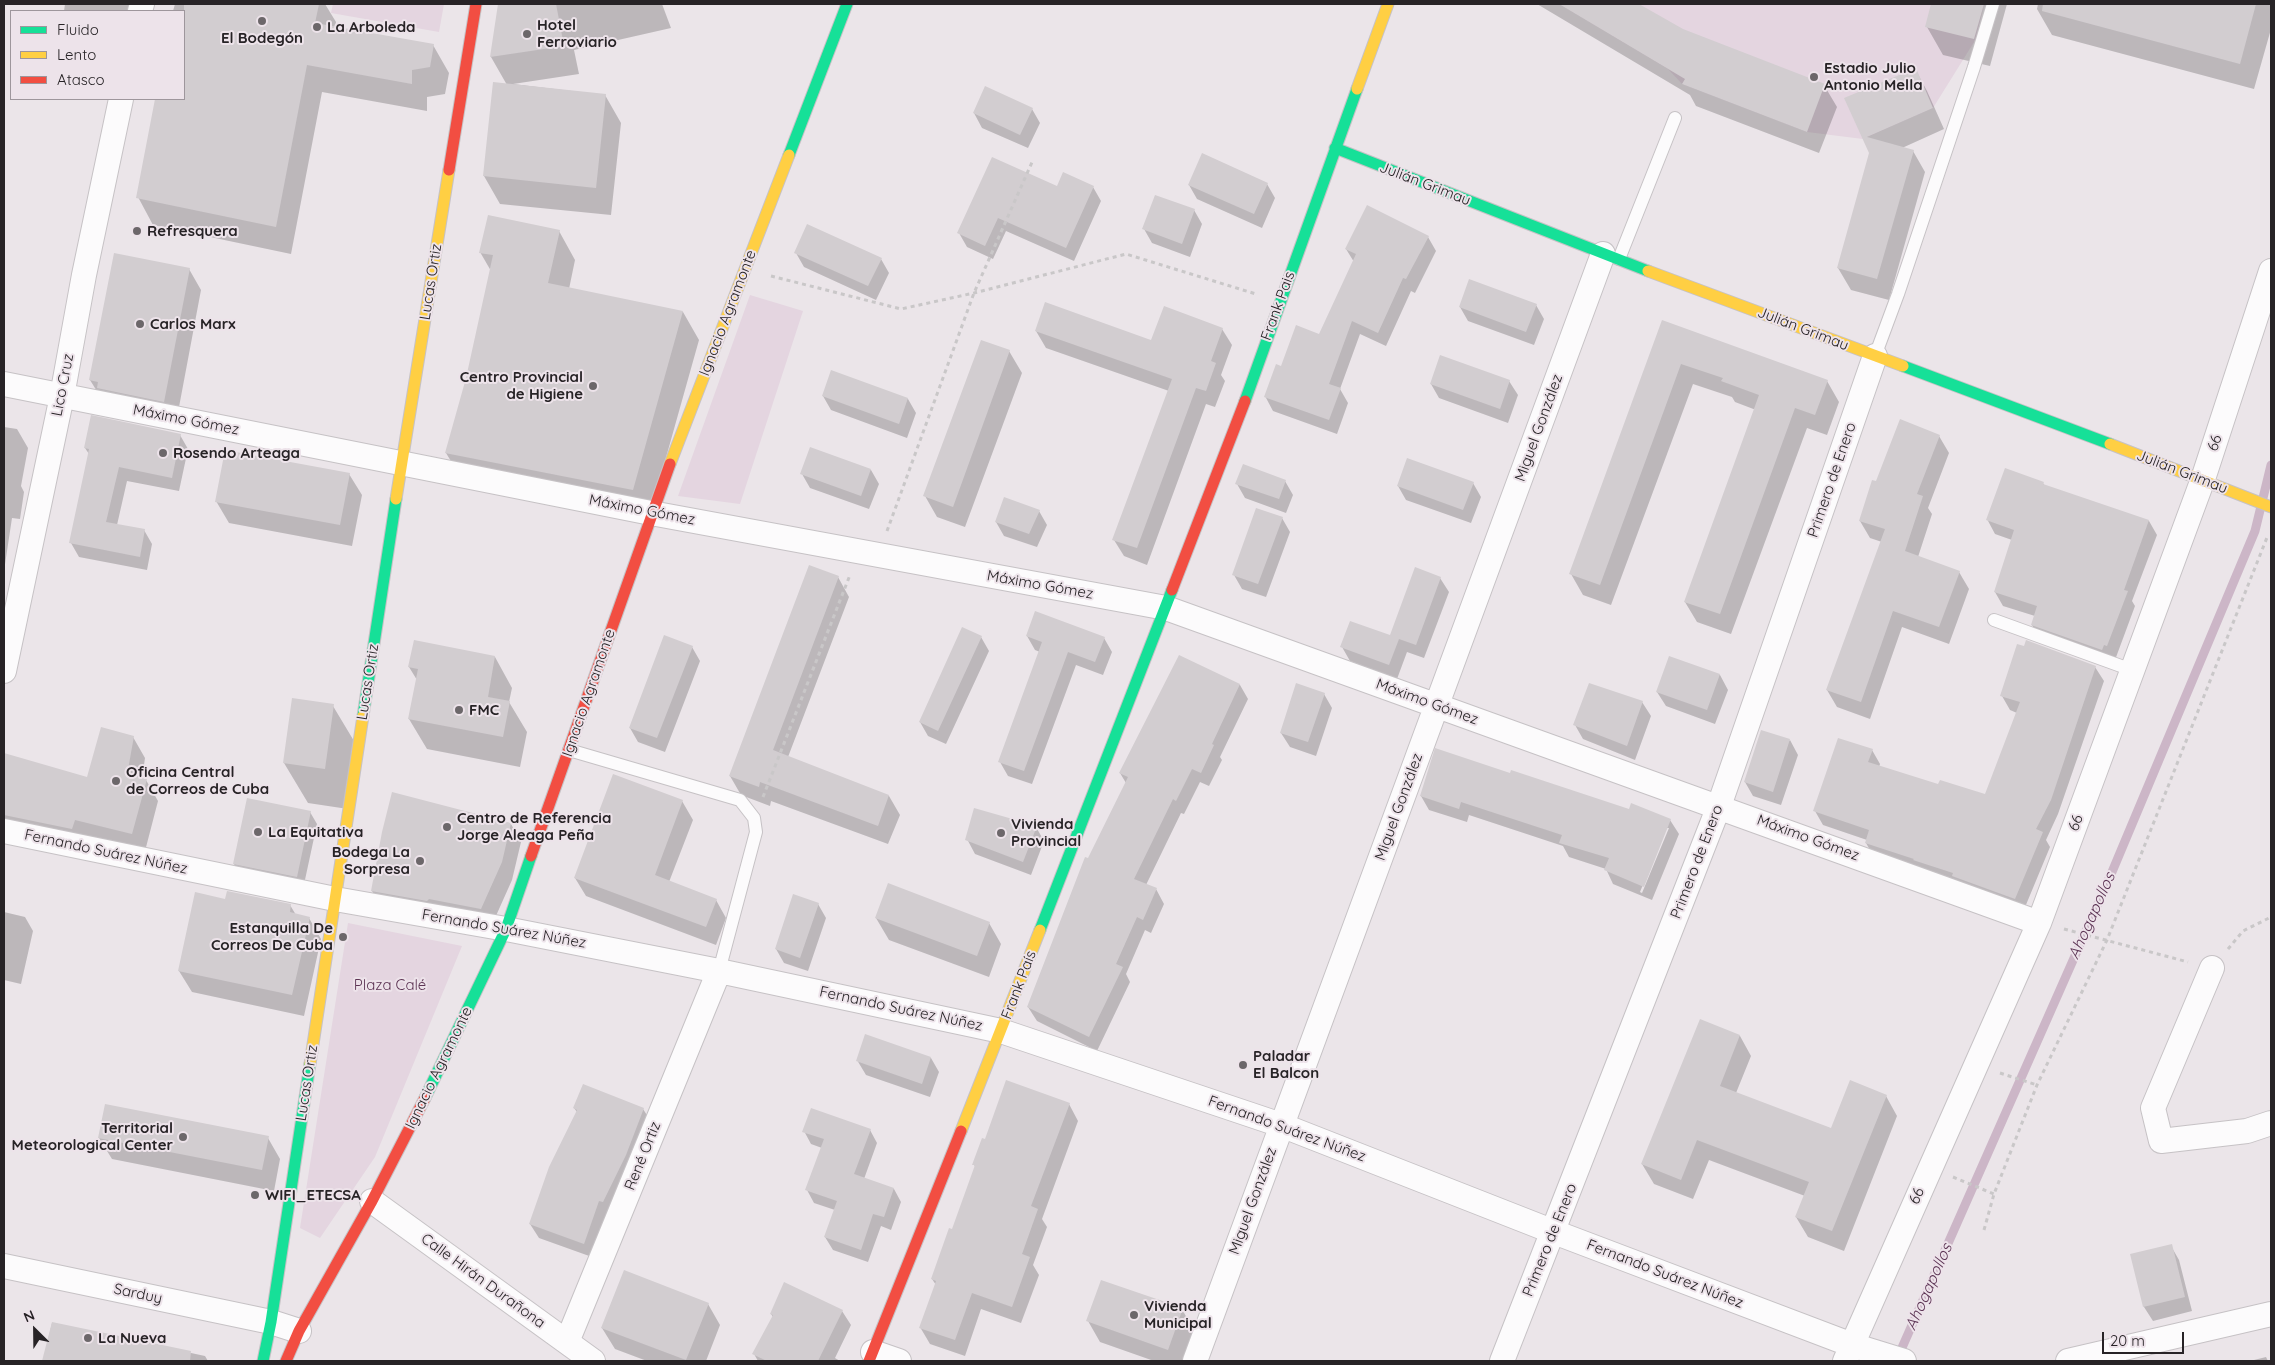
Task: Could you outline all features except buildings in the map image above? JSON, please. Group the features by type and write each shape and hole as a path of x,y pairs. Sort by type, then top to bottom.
{"main road":[{"name":"Lucas Ortiz","path":"262,1361 271,1322 402,463 476,4"},
{"name":"Ignacio Agramonte","path":"286,1361 299,1331 372,1201 442,1066 506,928 652,513 847,4"},
{"name":"Frank Pais","path":"1166,608 1236,426 1388,4"},
{"name":"Julián Grimau","path":"1335,148 1611,257 2203,479 2271,508"},
{"name":"Frank País","path":"871,1356 1001,1031 1166,608"}],"street":[{"name":"Lico Cruz","path":"4,671 62,396 84,275 122,100"},
{"name":"Miguel González","path":"1195,1361 1436,706 1611,257"},
{"name":"66","path":"1848,1353 2048,925 2132,670 2203,479 2271,271"},
{"name":"Primero de Enero","path":"1502,1361 1719,806 1875,356"},
{"name":"Máximo Gómez","path":"4,384 652,513 1166,608 2048,925"},
{"name":"Fernando Suárez Núñez","path":"4,831 335,900 506,928 1001,1031 1281,1125 1554,1232 1848,1353 1895,1358"},
{"path":"2212,968 2154,1108 2161,1142 2247,1130 2271,1123"},
{"name":"René Ortiz","path":"567,1342 719,971"},
{"name":"Calle Hirán Durañona","path":"372,1201 593,1361"},
{"name":"Sarduy","path":"4,1266 271,1322 299,1331"},
{"path":"2068,1361 2271,1314"},
{"path":"871,1356 899,1361"}],"lane":[{"path":"1875,356 1902,284 1993,4"},
{"path":"1611,257 1675,118"},
{"path":"1994,620 2132,670"},
{"path":"569,750 740,800 754,818 756,832 719,971"}],"path":[{"path":"754,818 869,553 974,293 1033,160"},
{"path":"745,269 901,309 974,293 1126,254 1280,301"},
{"path":"1984,1230 1994,1194 2037,1086 2107,940 2271,527"},
{"path":"2048,925 2212,968 2243,931 2271,917"},
{"path":"2016,1079 2037,1086"},
{"path":"1969,1183 1994,1194"}],"green space":[{"path":"333,4 444,4 439,32 331,13"},
{"name":"Estadio Julio Antonio Mella","path":"1559,4 1984,4 1976,39 1933,108 1863,139 1807,132 1682,84 1668,69"},
{"path":"750,295 803,311 740,504 678,496"},
{"name":"Plaza Calé","path":"348,923 462,946 375,1157 320,1238 300,1228"}],"waterway":[{"name":"Ahogapollos","path":"1897,1359 2112,872 2255,531 2271,465"}],"traffic: fast":[{"path":"789,155 847,4"},
{"path":"1245,401 1357,89"},
{"path":"1335,148 1648,271"},
{"path":"1903,366 2110,444"},
{"path":"363,716 396,499"},
{"path":"1040,930 1172,590"},
{"path":"425,1098 506,929 531,856"},
{"path":"263,1361 271,1322 310,1064"}],"traffic: slow":[{"path":"1357,89 1388,4"},
{"path":"670,464 789,155"},
{"path":"396,499 449,170"},
{"path":"1648,271 1903,366"},
{"path":"2110,444 2271,507"},
{"path":"310,1064 363,716"},
{"path":"961,1131 1040,930"}],"traffic: jam":[{"path":"449,170 476,4"},
{"path":"1172,590 1245,401"},
{"path":"531,856 670,464"},
{"path":"286,1361 299,1331 372,1201 425,1098"},
{"path":"869,1361 961,1131"}],"place":[{"name":"El Bodegón","path":"262,21"},
{"name":"La Arboleda","path":"317,27"},
{"name":"Hotel Ferroviario","path":"527,34"},
{"name":"Estadio Julio Antonio Mella","path":"1814,77"},
{"name":"Refresquera","path":"137,231"},
{"name":"Carlos Marx","path":"140,324"},
{"name":"Centro Provincial de Higiene","path":"593,386"},
{"name":"Rosendo Arteaga","path":"163,453"},
{"name":"FMC","path":"459,710"},
{"name":"Oficina Central de Correos de Cuba","path":"116,781"},
{"name":"Centro de Referencia Jorge Aleaga Peña","path":"447,827"},
{"name":"La Equitativa","path":"258,832"},
{"name":"Vivienda Provincial","path":"1001,833"},
{"name":"Bodega La Sorpresa","path":"420,861"},
{"name":"Estanquilla De Correos De Cuba","path":"343,937"},
{"name":"Paladar El Balcon","path":"1243,1065"},
{"name":"Territorial Meteorological Center","path":"183,1137"},
{"name":"WIFI_ETECSA","path":"255,1195"},
{"name":"Vivienda Municipal","path":"1134,1315"},
{"name":"La Nueva","path":"88,1338"}]}
